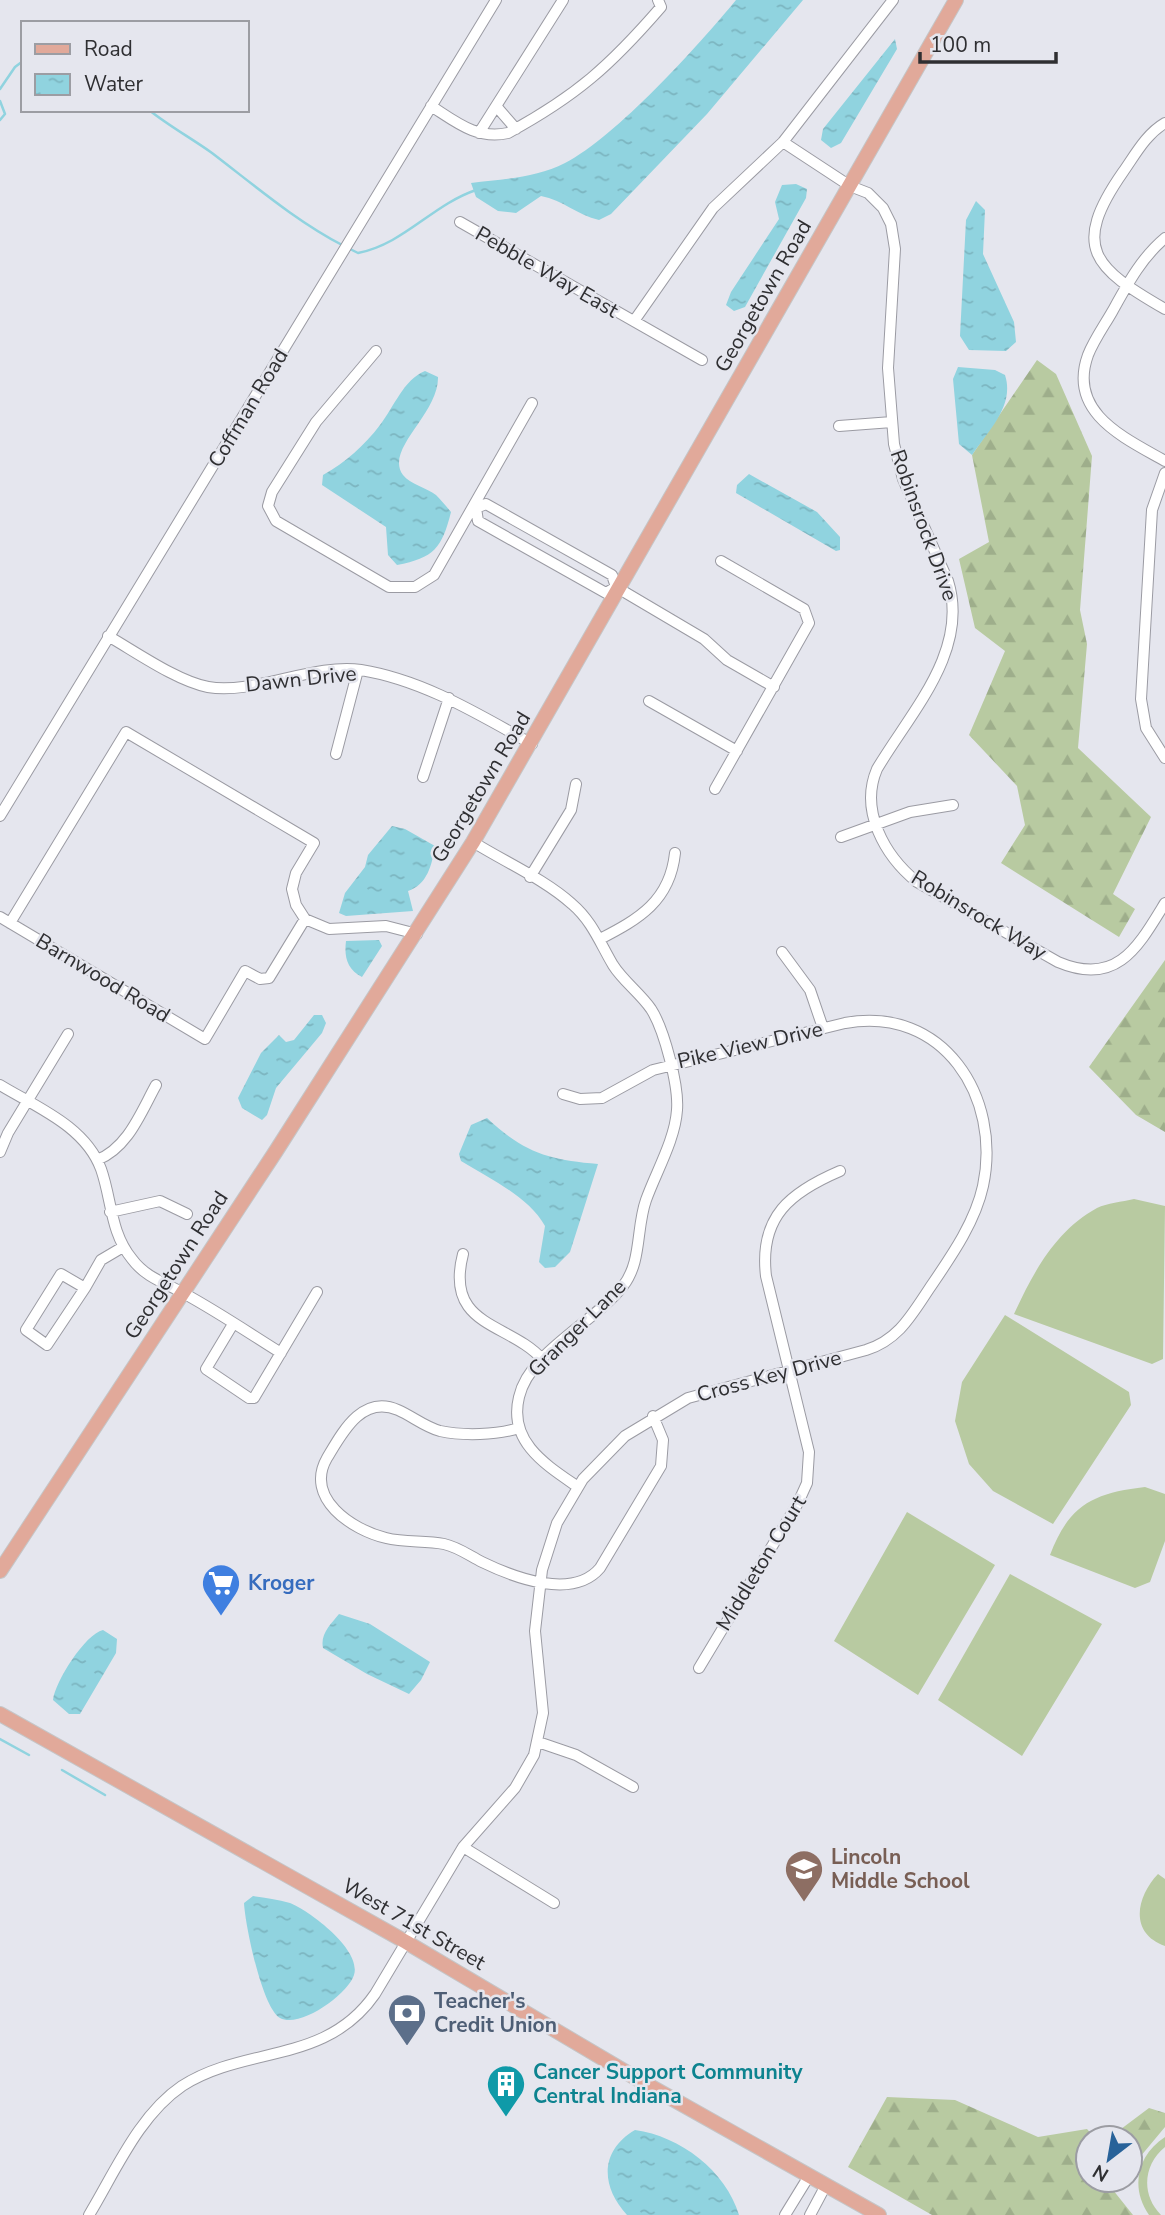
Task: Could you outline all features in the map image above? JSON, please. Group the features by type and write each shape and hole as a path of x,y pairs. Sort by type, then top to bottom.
{"main road":[{"name":"Georgetown Road","path":"0,1571 417,934 473,842 532,744 956,0"},
{"name":"West 71st Street","path":"0,1714 406,1942 878,2215"}],"street":[{"name":"Coffman Road","path":"0,816 496,0"},
{"path":"479,133 563,0"},
{"path":"634,321 713,208 783,142 893,0"},
{"path":"432,106 479,133 495,136 516,129 577,93 622,52 659,4"},
{"path":"496,106 516,129"},
{"path":"1165,123 1146,139 1104,200 1096,220 1095,238 1100,258 1112,276 1165,309"},
{"name":"Robinsrock Drive","path":"783,142 850,186 867,193 878,202 894,232 888,368 892,422 903,479 948,581 954,619 951,640 941,664 876,773 871,798 876,823"},
{"name":"Pebble Way East","path":"460,222 702,360"},
{"path":"1165,238 1144,259 1126,286 1087,358 1084,383 1088,399 1104,425 1165,461"},
{"path":"376,351 316,422 270,495 270,513 279,523 386,585 407,589 434,575 532,403"},
{"path":"839,426 892,422"},
{"path":"1165,473 1152,510 1141,699 1146,728 1165,758"},
{"path":"474,507 486,504 612,575 618,589 704,639 727,660 774,687"},
{"path":"474,507 478,521 606,593 618,589"},
{"path":"715,789 807,629 808,618 804,610 721,561"},
{"name":"Dawn Drive","path":"108,636 190,681 212,688 358,670 449,698 532,744"},
{"path":"336,754 358,670"},
{"path":"423,777 449,698"},
{"path":"649,701 737,751"},
{"path":"10,923 126,732 314,843 293,881 294,901 305,919 326,928 386,926 417,934"},
{"path":"530,877 571,810 576,784"},
{"path":"841,837 910,812 953,805"},
{"name":"Robinsrock Way","path":"876,823 892,857 917,882 1058,962 1079,969 1107,967 1135,950 1165,903"},
{"name":"Pike View Drive","path":"473,842 571,903 589,921 613,965 649,1006 663,1029 670,1066 866,1020 892,1021 930,1037 956,1061"},
{"path":"600,939 642,917 654,906 667,886 675,853"},
{"name":"Barnwood Road","path":"0,916 205,1039 245,971 260,979 269,978 305,919"},
{"path":"782,952 810,990 823,1028"},
{"path":"0,1152 68,1034"},
{"name":"Cross Key Drive","path":"89,2215 146,2121 167,2098 204,2075 308,2045 335,2034 370,2002 463,1847 518,1784 538,1742 543,1713 536,1649 540,1580 551,1538 578,1486 608,1450 653,1416 708,1390 870,1349 893,1336 906,1324 970,1223 983,1183 986,1137 976,1096 956,1061"},
{"path":"563,1094 580,1099 602,1098 645,1073 670,1066"},
{"name":"Granger Lane","path":"519,1428 520,1394 527,1378 615,1294 632,1270 644,1206 677,1117 677,1094 670,1066"},
{"path":"0,1085 75,1132 97,1160 110,1212 123,1247 151,1277 183,1292 281,1353"},
{"path":"97,1160 111,1154 121,1145 156,1085"},
{"name":"Middleton Court","path":"699,1668 806,1487 809,1452 766,1276 765,1255 769,1234 779,1211 793,1196 840,1171"},
{"path":"110,1212 160,1201 187,1214"},
{"path":"85,1288 59,1275 26,1331 50,1345 85,1288 102,1260 123,1247"},
{"path":"463,1254 461,1283 472,1311 487,1325 527,1344 543,1360"},
{"path":"233,1324 206,1369 249,1398 256,1396 317,1292"},
{"path":"578,1486 537,1457 519,1428 495,1432 440,1431 399,1410 382,1407 366,1410 355,1417 324,1466 321,1478 324,1494 339,1514 377,1535 443,1544 503,1572 576,1584 588,1579 600,1568 661,1466 663,1440 653,1416"},
{"path":"538,1742 576,1755 633,1787"},
{"path":"463,1847 554,1903"},
{"path":"785,2215 809,2176"},
{"path":"810,2215 826,2185"}],"green space":[{"path":"1037,360 1056,374 1092,456 1080,610 1087,644 1078,748 1151,817 1113,894 1135,909 1119,937 1001,863 1025,825 1017,786 969,735 1005,651 975,628 959,559 989,542 972,455"},
{"path":"1165,960 1165,1132 1136,1115 1089,1067"},
{"path":"1134,1199 1165,1206 1163,1359 1152,1364 1014,1314 1047,1254 1069,1228 1097,1208"},
{"path":"1005,1315 1129,1392 1131,1405 1053,1524 993,1491 969,1464 955,1421 962,1382"},
{"path":"1145,1487 1165,1494 1165,1541 1150,1582 1135,1588 1050,1555 1066,1524 1085,1504 1111,1493"},
{"path":"907,1512 995,1565 918,1695 834,1641"},
{"path":"1010,1574 1102,1624 1022,1756 938,1700"},
{"path":"1158,1874 1165,1879 1165,1946 1145,1932 1140,1913 1145,1893"},
{"path":"887,2097 955,2100 1038,2137 1074,2131 1074,2194 1116,2194 1133,2215 932,2215 848,2167"},
{"path":"1149,2108 1165,2113 1165,2127 1144,2152 1144,2124 1128,2124"},
{"path":"1165,2137 1165,2147 1152,2162 1147,2180 1150,2198 1161,2215 1149,2215 1140,2194 1144,2194 1144,2160 1155,2144"}],"water":[{"path":"736,0 803,0 707,114 611,214 599,220 541,196 516,213 498,211 476,197 471,183 519,177 554,168 608,133 655,89"},
{"path":"895,39 897,49 841,143 831,148 821,140 823,129"},
{"path":"796,184 807,189 806,198 745,307 734,311 726,305 731,292 779,219 775,202 782,185"},
{"path":"976,201 985,210 983,254 1014,322 1016,342 1006,351 969,350 960,336 966,220"},
{"path":"958,367 995,370 1005,375 1007,386 1003,408 998,418 972,455 959,444 953,379"},
{"path":"425,371 438,377 436,391 406,442 399,465 406,478 436,495 451,512 444,534 435,549 420,559 397,565 388,555 386,527 322,485 323,475 361,447 380,425 405,387"},
{"path":"749,474 817,512 840,537 840,550 836,551 736,493 737,485"},
{"path":"392,826 405,829 435,846 424,879 408,891 413,911 346,916 339,913 345,893 365,867 368,855"},
{"path":"379,940 382,946 362,977 348,962 346,941"},
{"path":"314,1015 322,1015 326,1023 322,1033 276,1088 267,1115 262,1120 242,1108 238,1098 261,1053 279,1035 286,1042 294,1040"},
{"path":"487,1118 513,1139 538,1153 598,1164 570,1252 555,1267 545,1268 539,1262 545,1226 538,1215 508,1189 461,1161 459,1154 471,1125"},
{"path":"339,1614 370,1624 430,1662 421,1680 409,1694 367,1674 323,1648 325,1634"},
{"path":"103,1630 117,1639 116,1653 80,1714 69,1714 53,1700 59,1682 80,1649 96,1633"},
{"path":"253,1896 299,1907 343,1943 350,1954 354,1975 350,1983 322,2008 299,2019 289,2020 280,2018 273,2011 261,1983 245,1914 244,1903"},
{"path":"635,2130 668,2140 699,2158 724,2184 739,2215 627,2215 612,2193 608,2170 615,2148"}],"waterway":[{"path":"0,89 21,62"},
{"path":"0,101 5,114 0,120"},
{"path":"152,112 293,214 344,246"},
{"path":"350,249 358,253 390,241 445,205 476,190"},
{"path":"0,1739 29,1755"},
{"path":"62,1770 105,1795"}],"place":[{"name":"Kroger","path":"221,1617"},
{"name":"Lincoln Middle School","path":"804,1903"},
{"name":"Teacher's Credit Union","path":"407,2047"},
{"name":"Cancer Support Community Central Indiana","path":"506,2118"}]}
